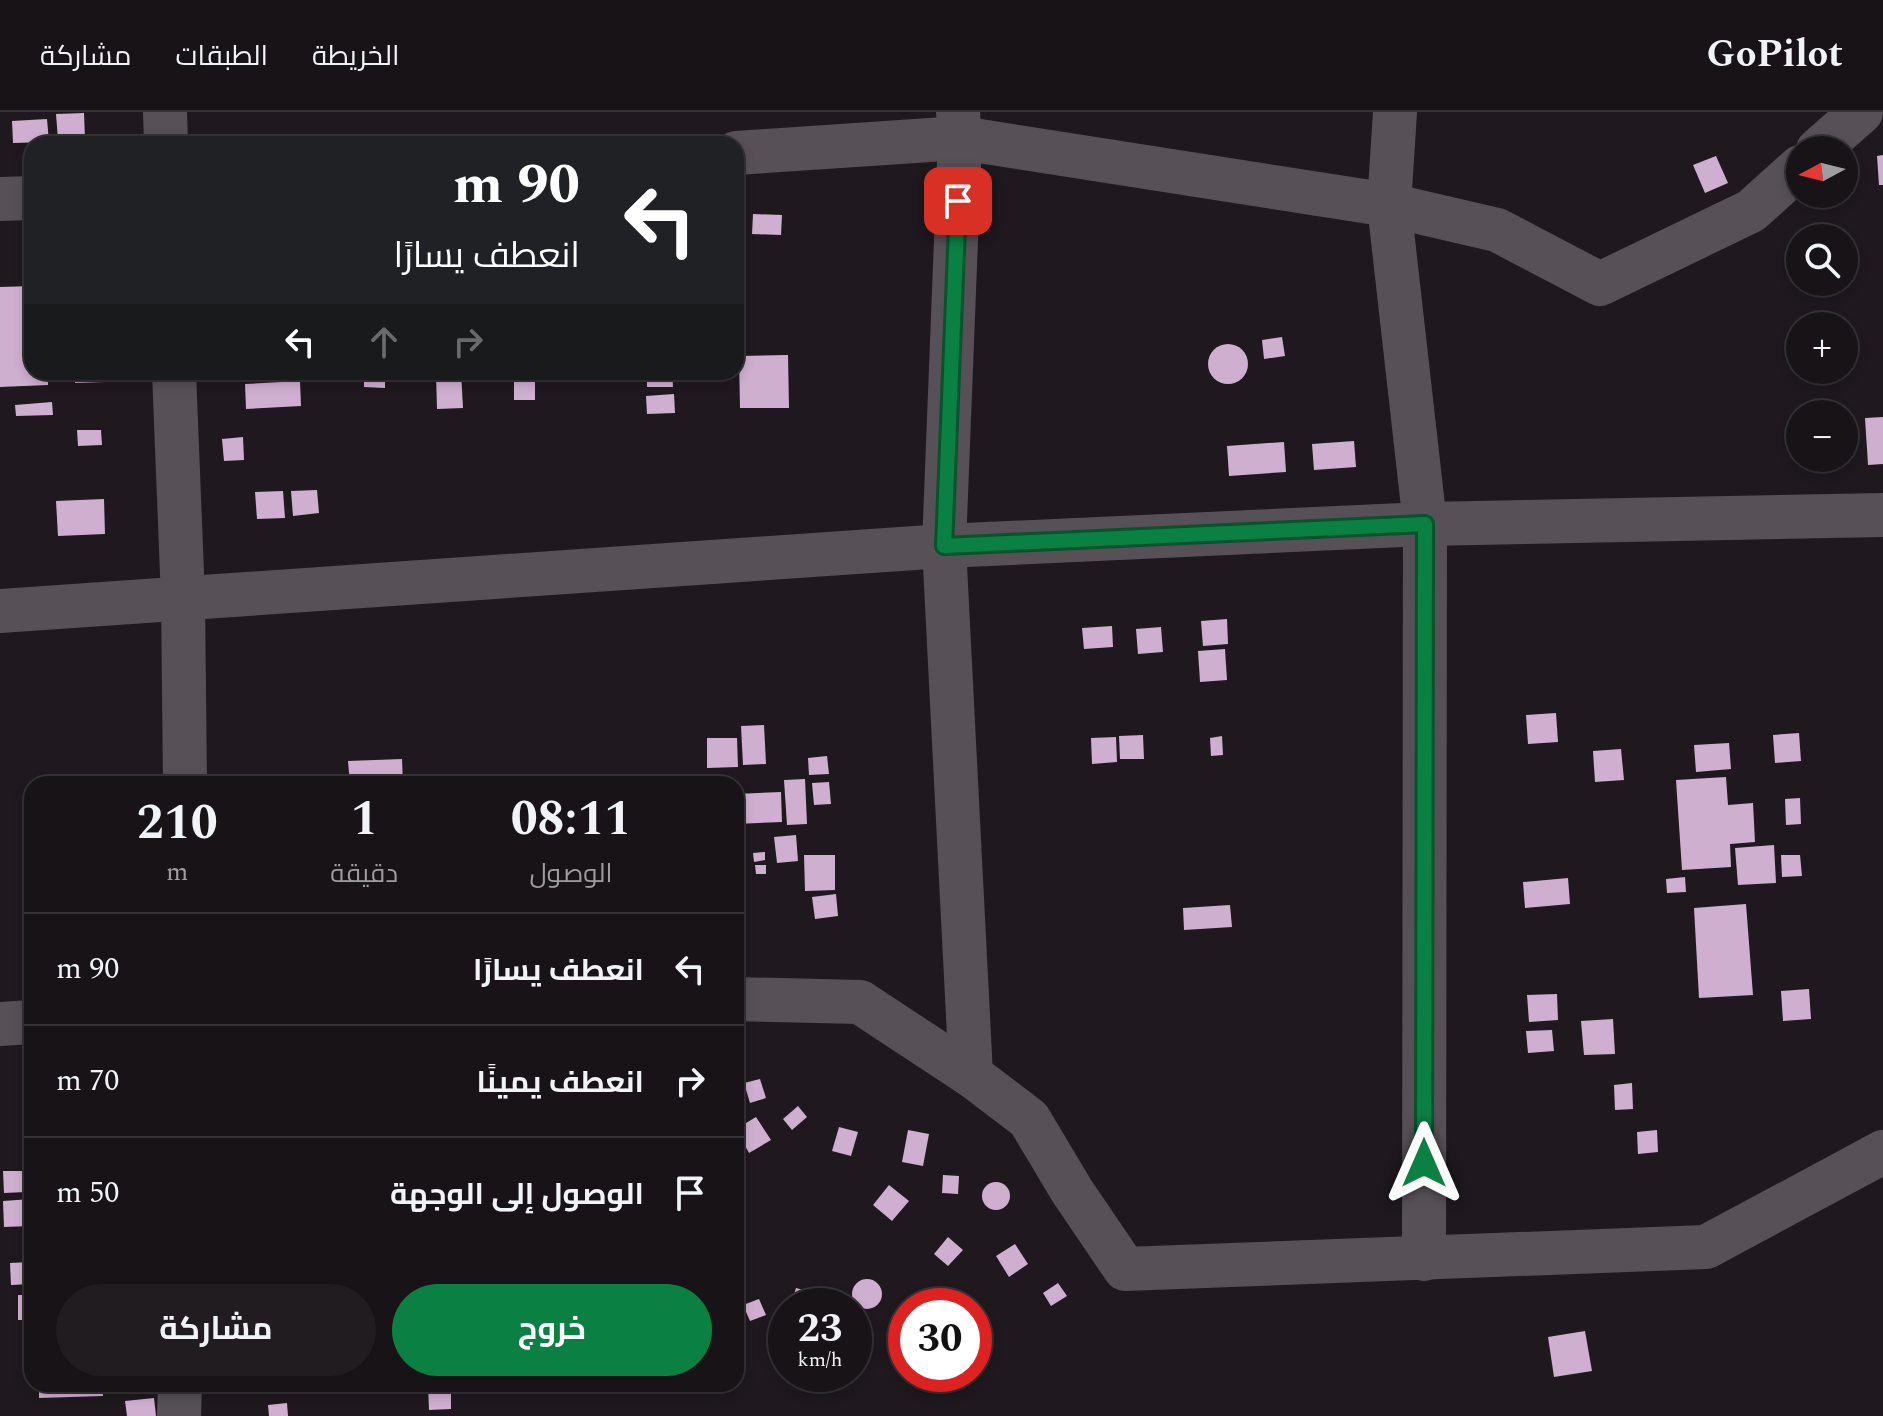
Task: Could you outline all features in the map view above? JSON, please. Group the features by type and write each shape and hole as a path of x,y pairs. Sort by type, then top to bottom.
{"street":[{"path":"165,112 166,136"},
{"path":"1395,112 1389,205 1425,524 1424,1259"},
{"path":"1834,136 1861,112"},
{"path":"959,125 944,546 971,1075"},
{"path":"744,152 959,125 1389,205 1497,230 1600,284 1751,211 1786,180"},
{"path":"0,199 24,198"},
{"path":"174,380 183,598 185,776"},
{"path":"0,611 944,546 1425,524 1883,515"},
{"path":"744,999 860,1002 971,1075 1029,1119 1072,1191 1125,1269 1706,1247 1883,1152"},
{"path":"0,1024 24,1022"},
{"path":"179,1416 180,1392"}],"building":[{"path":"84,113 85,136 58,136 56,114"},
{"path":"47,119 48,136 24,136 24,143 13,143 12,121"},
{"path":"1883,155 1883,185 1879,185 1877,156"},
{"path":"1716,156 1728,183 1705,193 1693,165"},
{"path":"753,214 782,215 781,235 752,234"},
{"path":"24,286 24,380 48,380 48,385 0,387 0,287"},
{"path":"1282,337 1285,356 1264,359 1262,340"},
{"path":"1228,344 1242,350 1248,364 1242,378 1228,384 1214,378 1208,364 1214,350"},
{"path":"788,355 789,408 740,408 739,380 744,380 744,356"},
{"path":"75,380 105,382 75,383"},
{"path":"364,380 385,380 385,388 364,387"},
{"path":"436,380 461,380 463,408 437,409"},
{"path":"514,380 535,380 535,400 514,400"},
{"path":"647,380 673,380 673,387 647,387"},
{"path":"300,381 301,406 246,409 245,384"},
{"path":"674,394 675,413 647,414 646,396"},
{"path":"52,402 53,415 16,416 15,405"},
{"path":"1883,417 1883,464 1868,465 1865,418"},
{"path":"77,430 101,430 102,445 78,446"},
{"path":"243,437 244,460 224,461 222,439"},
{"path":"1354,441 1356,467 1314,470 1312,444"},
{"path":"1284,442 1286,472 1229,476 1227,446"},
{"path":"317,490 319,513 293,516 291,491"},
{"path":"283,491 285,518 257,519 255,492"},
{"path":"104,499 105,534 58,536 56,501"},
{"path":"1227,619 1228,644 1203,646 1201,621"},
{"path":"1112,626 1113,647 1084,649 1082,628"},
{"path":"1161,627 1163,652 1138,654 1136,629"},
{"path":"1225,649 1227,680 1200,682 1198,651"},
{"path":"1556,713 1558,742 1528,744 1526,715"},
{"path":"764,725 766,764 743,765 741,726"},
{"path":"1799,733 1801,761 1775,763 1773,735"},
{"path":"1143,735 1144,759 1120,759 1119,736"},
{"path":"1222,736 1223,755 1211,756 1210,738"},
{"path":"1116,737 1117,762 1092,764 1091,738"},
{"path":"707,738 737,738 738,767 707,768"},
{"path":"1729,743 1731,769 1696,772 1694,745"},
{"path":"1621,749 1624,780 1595,782 1593,751"},
{"path":"827,756 829,774 809,775 808,758"},
{"path":"402,759 403,776 349,776 348,761"},
{"path":"1726,777 1728,805 1753,803 1755,842 1730,844 1731,867 1682,870 1676,780"},
{"path":"805,779 807,824 787,825 784,780"},
{"path":"829,782 831,804 814,805 812,783"},
{"path":"781,792 782,822 744,824 744,794"},
{"path":"1800,798 1801,824 1786,825 1785,799"},
{"path":"796,835 798,861 777,863 774,837"},
{"path":"1774,845 1776,883 1738,885 1735,848"},
{"path":"765,852 765,860 754,862 753,853"},
{"path":"804,855 835,855 835,890 805,891"},
{"path":"1781,855 1800,855 1802,876 1782,877"},
{"path":"755,865 766,865 766,874 756,874"},
{"path":"1685,877 1686,892 1667,893 1666,879"},
{"path":"1568,878 1570,904 1525,908 1523,882"},
{"path":"836,894 838,916 815,919 812,897"},
{"path":"1746,904 1753,995 1699,998 1694,908"},
{"path":"1230,905 1232,927 1184,930 1183,908"},
{"path":"1809,989 1811,1019 1783,1021 1781,991"},
{"path":"1557,994 1558,1020 1529,1022 1527,995"},
{"path":"1613,1019 1615,1054 1584,1055 1581,1021"},
{"path":"1552,1030 1554,1051 1528,1053 1526,1031"},
{"path":"760,1079 766,1098 750,1103 744,1083"},
{"path":"1632,1083 1633,1109 1615,1110 1614,1085"},
{"path":"798,1106 807,1117 792,1130 783,1119"},
{"path":"756,1117 771,1140 749,1153 744,1144 744,1124"},
{"path":"839,1127 858,1132 851,1156 832,1151"},
{"path":"908,1130 929,1134 923,1166 902,1162"},
{"path":"1657,1130 1658,1152 1638,1154 1637,1132"},
{"path":"3,1171 24,1171 24,1192 4,1193"},
{"path":"943,1175 959,1176 958,1194 942,1193"},
{"path":"996,1182 1006,1186 1010,1196 1006,1206 996,1210 986,1206 982,1196 986,1186"},
{"path":"889,1185 909,1201 892,1221 873,1205"},
{"path":"24,1200 24,1226 4,1227 3,1201"},
{"path":"948,1237 963,1250 948,1266 934,1254"},
{"path":"1015,1244 1028,1264 1009,1277 996,1256"},
{"path":"24,1262 24,1284 11,1285 10,1263"},
{"path":"867,1279 873,1280 881,1288 881,1300 872,1308 872,1288 853,1288 861,1280"},
{"path":"1058,1283 1067,1296 1051,1306 1043,1293"},
{"path":"18,1295 24,1295 24,1320 18,1320"},
{"path":"759,1299 766,1315 750,1321 744,1305"},
{"path":"1585,1331 1592,1371 1554,1377 1548,1337"},
{"path":"39,1392 103,1392 103,1396 39,1398"},
{"path":"428,1392 451,1392 451,1409 429,1410"},
{"path":"154,1398 156,1416 127,1416 125,1401"},
{"path":"287,1403 288,1416 269,1416 268,1405"}],"route":[{"path":"958,201 944,546 1425,524 1424,1163"}]}
